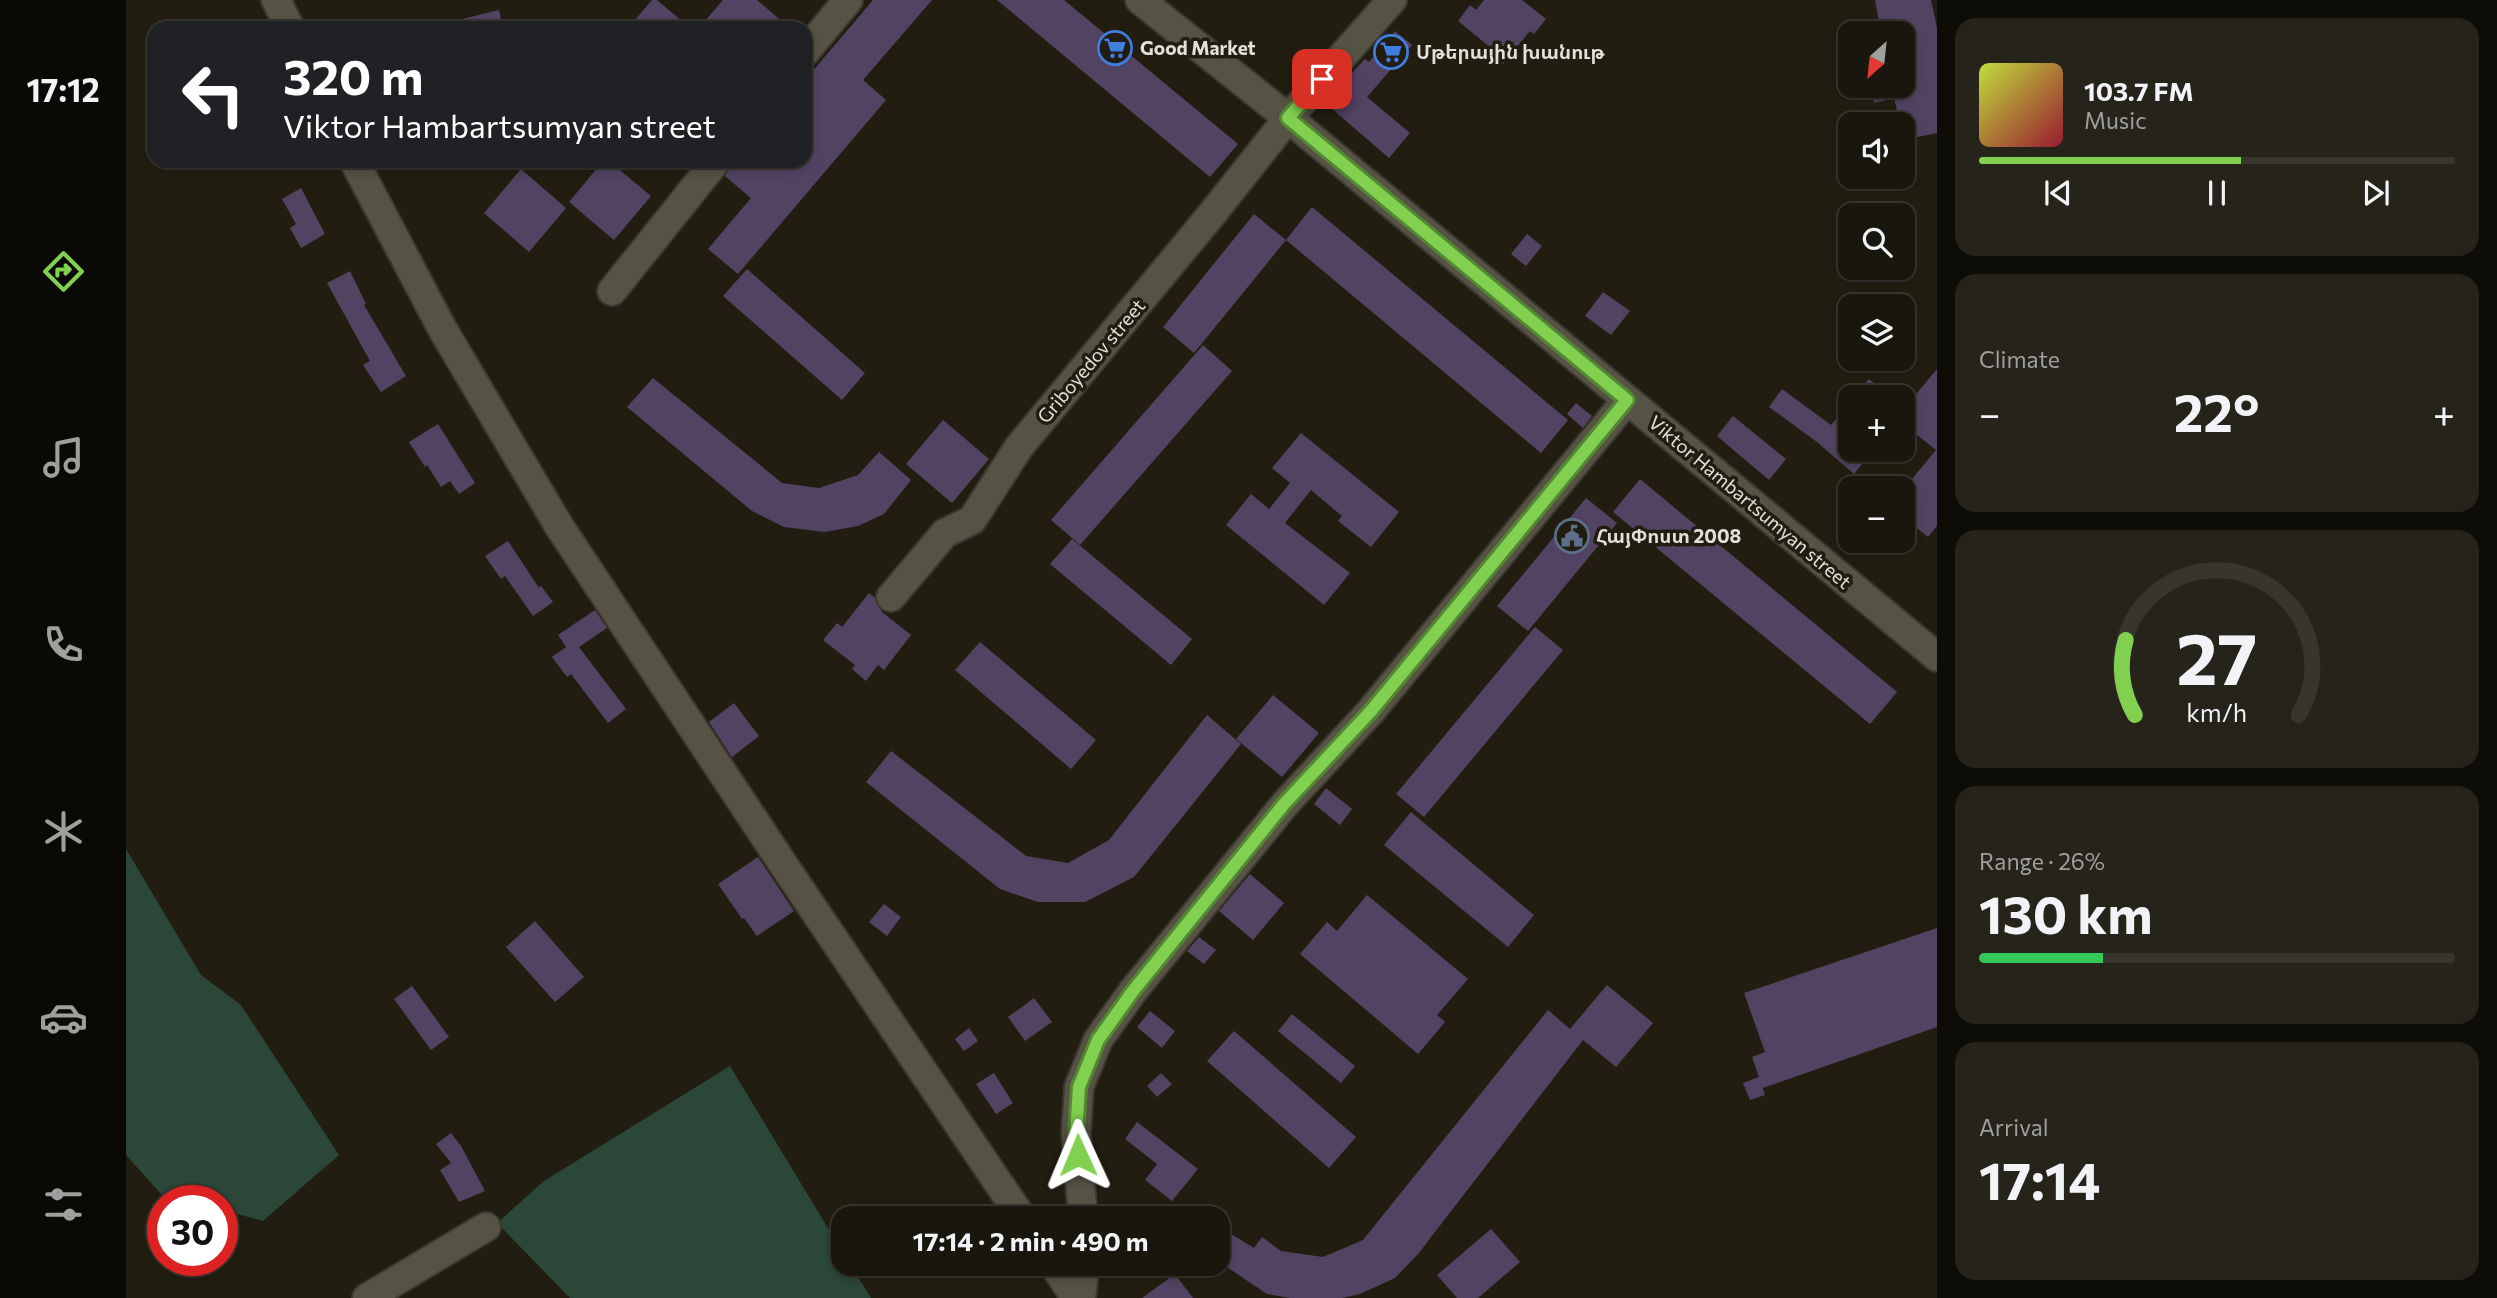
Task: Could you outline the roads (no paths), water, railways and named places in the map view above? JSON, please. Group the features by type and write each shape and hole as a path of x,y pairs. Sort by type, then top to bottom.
{"street":[{"path":"276,0 286,21"},
{"path":"812,44 848,0"},
{"name":"Viktor Hambartsumyan street","path":"1140,0 1288,118 1937,657"},
{"name":"Griboyedov street","path":"891,597 945,533 972,520 1019,447 1288,118 1392,0"},
{"path":"359,168 443,330 559,527 780,862 1014,1206"},
{"path":"612,291 710,168"},
{"path":"1082,1206 1076,1134 1079,1087 1098,1040 1133,991 1260,834 1371,711 1627,400"},
{"path":"367,1298 486,1227"},
{"path":"1062,1276 1078,1298"},
{"path":"1078,1298 1083,1276"}],"place":[{"name":"Good Market","path":"1115,48"},
{"name":"Մթերային խանութ","path":"1391,52"},
{"name":"ՀայՓոստ 2008","path":"1572,536"}]}
